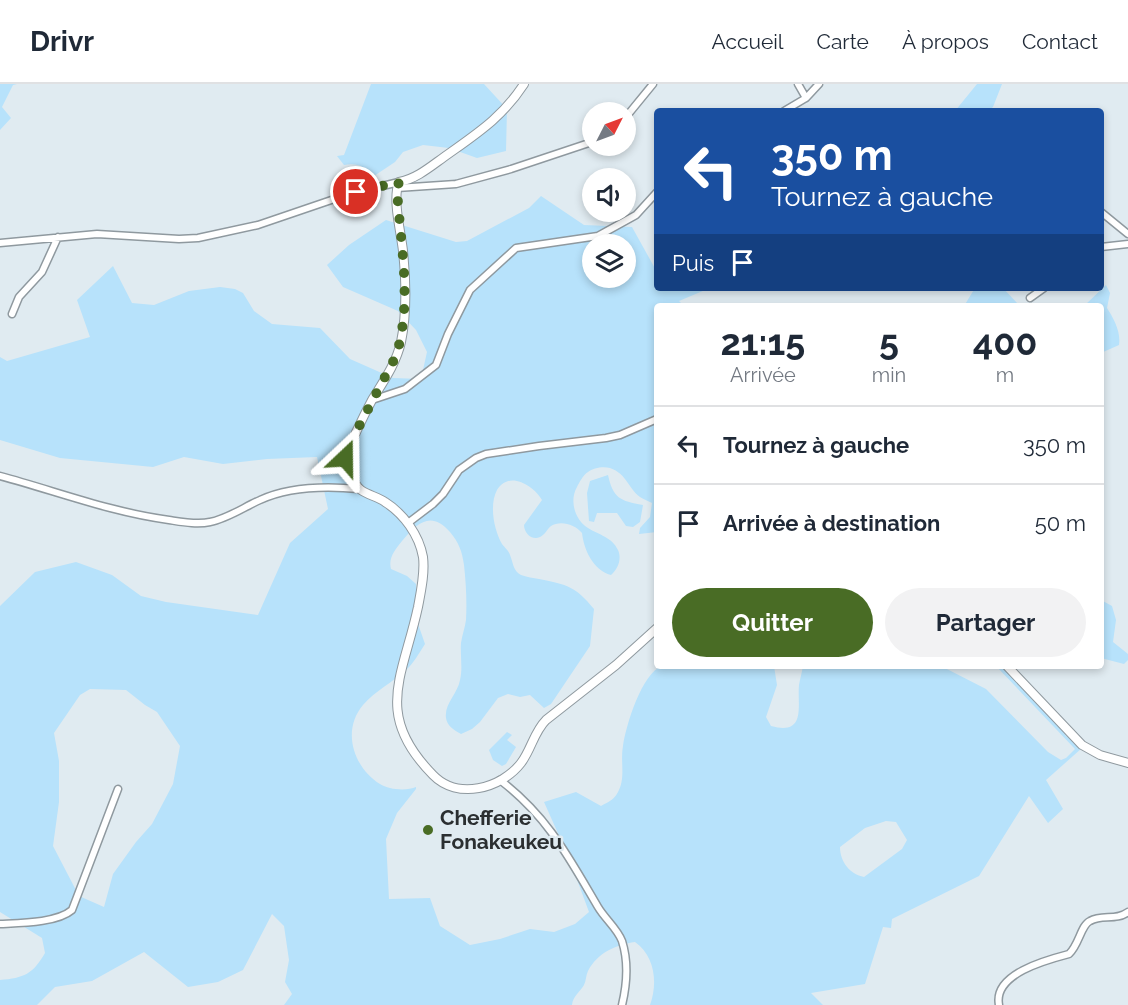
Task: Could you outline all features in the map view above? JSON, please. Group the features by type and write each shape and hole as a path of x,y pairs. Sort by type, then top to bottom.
{"street":[{"path":"398,185 424,172 477,136 524,84"},
{"path":"636,105 653,84"},
{"path":"798,84 806,98"},
{"path":"789,108 806,98 819,84"},
{"path":"0,243 109,234 179,239 198,238 258,225 349,194 398,185 456,184 582,145"},
{"path":"359,489 345,458 396,356 404,315 405,270 398,185"},
{"path":"372,400 405,389 436,364 470,290 516,248 598,236 636,215 654,195"},
{"path":"1104,214 1128,234"},
{"path":"12,314 19,297 42,272 58,237"},
{"path":"1104,247 1128,244"},
{"path":"1030,298 1040,291"},
{"path":"408,523 433,504 443,494 459,470 476,458 486,454 606,438 620,435 654,420"},
{"path":"0,476 95,505 144,517 199,523 218,520 262,499 304,488 359,489 386,502 408,523 420,545 424,566 421,592 396,696 402,731 415,754 441,782 454,788 473,789 500,780 522,762 539,728 546,720 616,665 654,631"},
{"path":"1010,669 1082,745 1128,764"},
{"path":"500,780 530,806 549,827 604,917 620,936 627,974 622,1005"},
{"path":"0,924 33,922 65,915 72,910 118,789"},
{"path":"999,1005 998,999 1002,986 1016,974 1069,954 1075,948 1085,924 1089,921 1118,917 1128,912"}],"shaded area":[{"path":"0,84 17,84 13,85 2,107 11,118 0,130"},
{"path":"371,84 484,84 507,109 506,151 477,158 449,148 423,145 403,152 395,162 374,176 360,166 344,165 337,156 344,155"},
{"path":"977,84 1002,84 992,108 957,108"},
{"path":"541,196 584,225 632,227 636,234 582,234 582,288 636,288 636,234 654,267 654,291 703,291 679,301 681,303 654,303 654,532 639,534 640,528 650,517 652,503 640,497 624,477 616,471 604,467 593,469 586,473 575,492 575,510 583,525 609,539 618,550 619,564 611,575 594,564 587,552 582,533 571,525 555,524 537,538 527,533 524,525 542,500 527,485 508,481 497,490 493,503 493,517 502,544 516,571 523,576 570,588 581,595 594,609 590,646 551,704 544,708 530,695 520,697 508,694 498,698 472,729 461,734 451,727 446,713 460,680 461,643 466,620 464,565 461,551 443,525 430,520 413,529 393,554 390,561 391,569 407,576 416,584 416,618 425,644 409,667 363,705 356,715 352,737 357,759 371,777 380,784 393,789 416,787 397,813 386,839 389,899 430,898 440,926 470,945 500,939 530,929 554,932 575,924 589,912 569,858 544,802 576,792 601,806 615,797 622,781 622,752 631,713 648,678 658,669 774,669 777,685 766,717 771,726 782,728 790,727 798,717 799,685 802,669 947,669 986,689 1048,752 1061,760 1066,758 1075,749 999,669 1014,669 1037,704 1053,716 1066,721 1065,735 1082,748 1046,780 1063,809 1048,823 1029,796 979,876 892,919 891,928 883,927 865,984 811,993 823,1005 650,1005 654,988 653,970 647,955 635,942 614,947 592,964 584,985 572,1005 284,1005 292,994 285,982 289,960 284,926 272,914 243,970 218,982 188,987 144,952 92,981 55,987 37,1005 0,1005 0,980 27,974 45,953 42,938 0,912 0,606 35,572 76,562 112,575 141,596 166,602 258,615 290,543 328,509 317,457 223,464 184,457 153,467 60,458 0,440 0,357 7,361 90,337 77,300 113,266 132,303 154,305 189,291 220,287 235,289 243,293 254,311 272,324 320,328 350,359 393,378 421,379 427,352 416,330 398,311 343,287 327,265 349,245 386,220 456,242 467,241 529,208","holes":["90,689 126,690 157,712 180,746 173,784 152,824 113,874 104,907 79,896 53,846 59,802 59,761 54,733 80,695","886,821 896,822 907,840 902,849 864,877 854,873 842,858 840,847 865,828"]},
{"path":"1106,285 1110,293 1107,308 1118,330 1119,345 1104,352 1104,303 1087,303 1100,291 1104,291"},
{"path":"973,291 1006,291 1017,303 966,303"},
{"path":"608,475 615,494 623,500 643,505 640,522 633,527 626,526 617,513 597,513 594,522 589,521 587,493 590,481"},
{"path":"1104,602 1112,606 1116,620 1113,642 1128,654 1128,660 1124,664 1104,659"},
{"path":"507,732 512,735 507,740 516,747 506,764 502,766 493,760 489,750"}],"place":[{"name":"Chefferie Fonakeukeu","path":"428,830"}],"route":[{"path":"345,458 396,356 404,315 405,270 398,215 397,188 399,182 356,192"}]}
